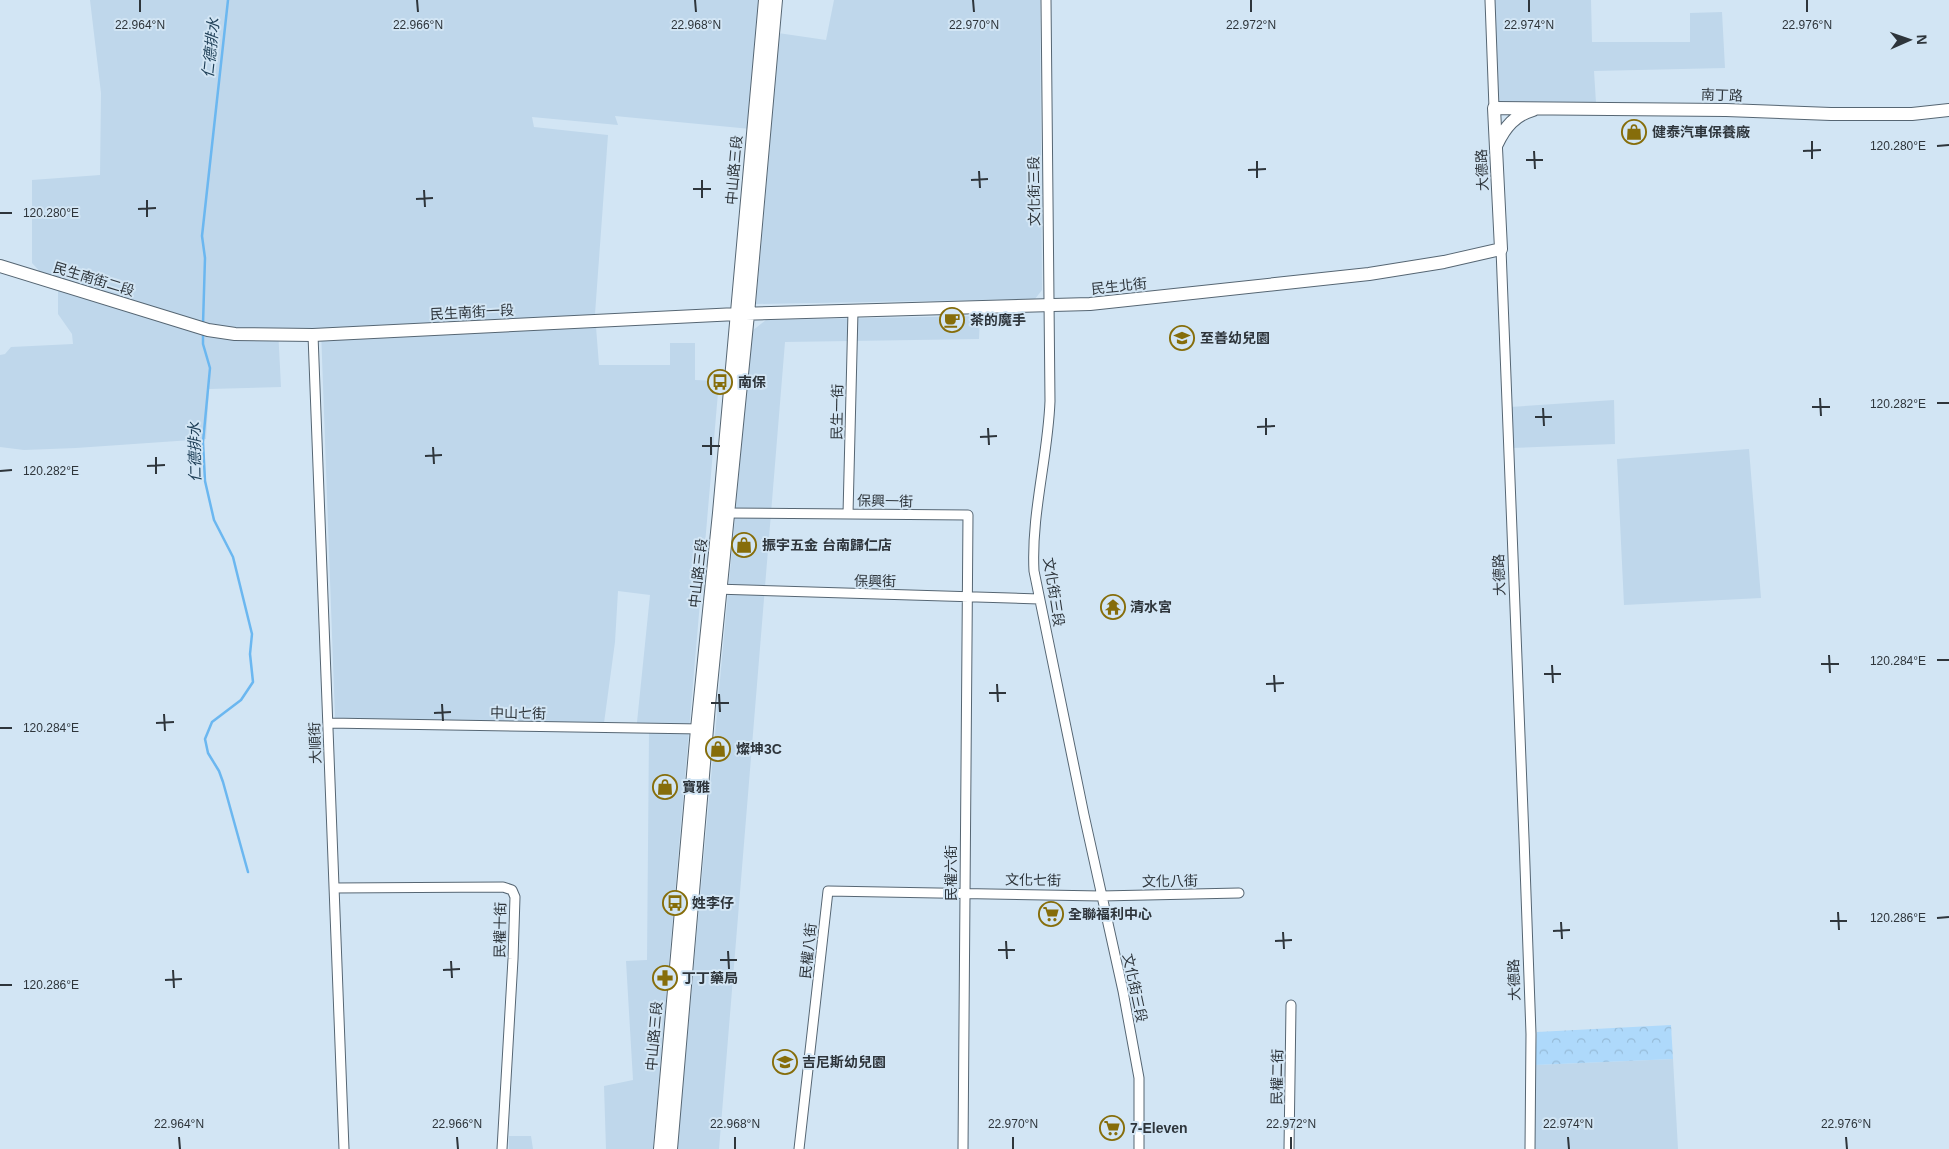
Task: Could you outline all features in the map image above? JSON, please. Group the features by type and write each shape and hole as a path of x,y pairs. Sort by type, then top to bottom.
{"street":[{"name":"中山路三段","path":"743,314 765,0"},
{"name":"中山路三段","path":"660,1149 776,0"},
{"name":"文化街三段","path":"1046,0 1049,423 1034,557 1039,599 1123,992 1139,1078 1139,1149"},
{"name":"大德路","path":"1490,0 1525,848 1531,1034 1530,1149"},
{"path":"1496,147 1501,136 1512,121 1524,112 1540,107"},
{"name":"南丁路","path":"1494,108 1726,110 1831,114 1912,114 1949,110"},
{"name":"民生北街","path":"743,314 1090,304 1368,274 1444,262 1501,249"},
{"name":"民生南街二段","path":"0,266 208,330"},
{"name":"民生一街","path":"848,514 853,311"},
{"name":"民生南街一段","path":"208,330 235,334 313,335 743,314"},
{"name":"大順街","path":"313,335 344,1149"},
{"name":"保興一街","path":"724,513 968,515 966,597"},
{"name":"保興街","path":"716,589 1039,599"},
{"name":"民權六街","path":"963,1149 966,597"},
{"name":"中山七街","path":"328,723 702,729"},
{"name":"中山路三段","path":"671,1149 702,729"},
{"name":"民權十街","path":"334,888 503,887 512,890 515,898 513,959 502,1149"},
{"name":"民權八街","path":"799,1149 828,890 964,893"},
{"name":"文化七街","path":"964,893 1101,896"},
{"name":"文化八街","path":"1101,896 1239,893"},
{"name":"民權二街","path":"1289,1149 1291,1005"}],"shaded area":[{"path":"90,0 781,0 778,33 826,40 834,0 1040,0 1042,290 1035,299 756,304 771,131 615,116 618,125 532,117 534,127 608,135 595,314 599,365 670,365 670,343 695,343 695,380 719,381 653,1149 606,1149 604,1086 633,1080 626,961 647,960 649,732 636,732 650,595 618,591 615,642 604,723 335,718 321,330 278,328 281,387 209,389 206,439 76,448 24,450 0,447 0,355 5,354 11,347 73,344 72,334 58,314 58,291 32,263 32,180 100,175 101,93"},
{"path":"1492,0 1591,0 1592,42 1690,42 1690,13 1722,12 1725,68 1594,71 1596,103 1497,103"},
{"path":"980,316 979,339 785,342 719,1149 677,1149 752,331 766,320"},
{"path":"1614,400 1615,444 1511,448 1510,407"},
{"path":"1749,449 1761,598 1624,605 1617,459"},
{"path":"1673,1059 1678,1149 1532,1149 1535,1065"},
{"path":"509,1136 531,1136 533,1149 509,1149"}],"green space":[{"path":"1671,1025 1673,1059 1535,1065 1537,1032"}],"waterway":[{"name":"仁德排水","path":"203,324 205,258 202,236 228,0"},
{"name":"仁德排水","path":"203,332 203,344 210,368 203,442 205,481 214,520 233,557 252,634 250,654 253,682 241,700 212,722 205,739 208,753 219,771 223,782 248,872"}],"place":[{"name":"健泰汽車保養廠","path":"1634,132"},
{"name":"茶的魔手","path":"952,320"},
{"name":"至善幼兒園","path":"1182,338"},
{"name":"南保","path":"720,382"},
{"name":"振宇五金 台南歸仁店","path":"744,545"},
{"name":"清水宮","path":"1113,607"},
{"name":"燦坤3C","path":"718,749"},
{"name":"寶雅","path":"665,787"},
{"name":"姓李仔","path":"675,903"},
{"name":"全聯福利中心","path":"1051,914"},
{"name":"丁丁藥局","path":"665,978"},
{"name":"吉尼斯幼兒園","path":"785,1062"},
{"name":"7-Eleven","path":"1112,1128"}]}
